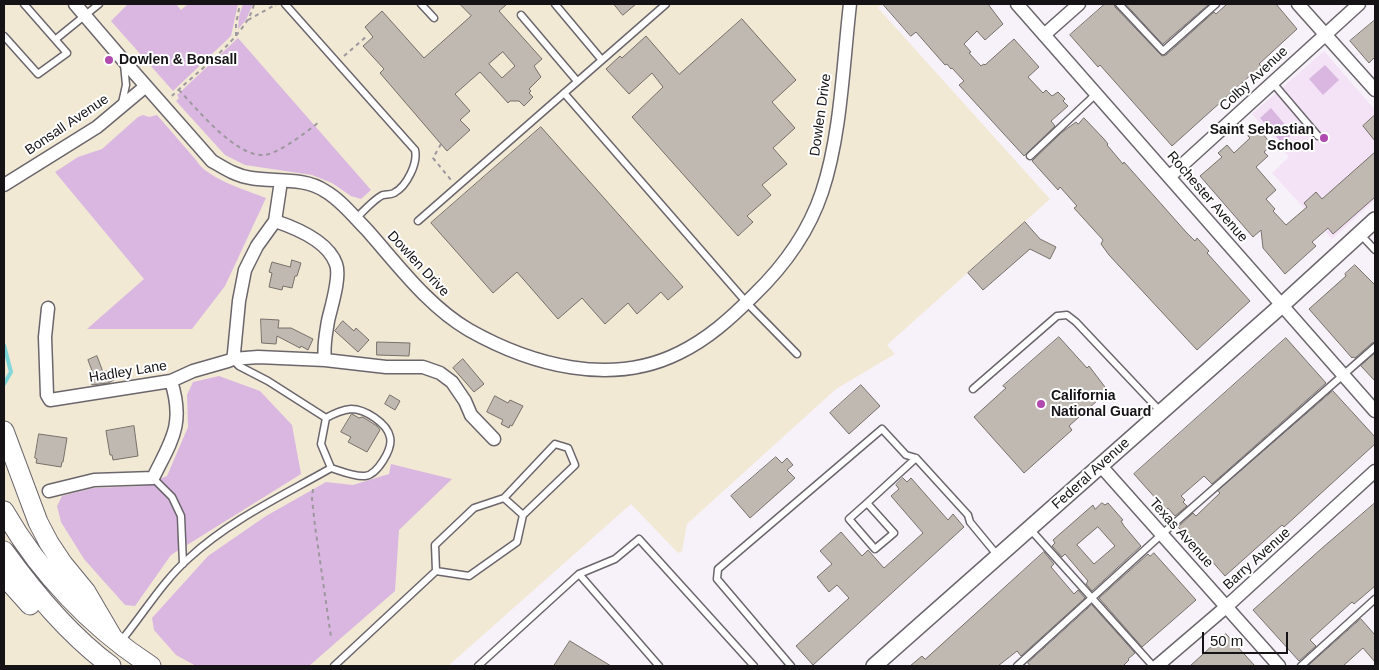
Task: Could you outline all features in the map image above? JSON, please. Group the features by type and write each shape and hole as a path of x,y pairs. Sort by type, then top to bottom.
{"main road":[{"path":"4,431 38,522 49,543 86,592 116,640"},
{"path":"4,511 30,550 53,579 94,621 151,666"},
{"path":"4,551 27,583 58,618 94,654 111,666"},
{"path":"4,576 42,617 97,666"}],"street":[{"name":"Dowlen Drive","path":"75,4 212,161 230,172 249,178 312,184 325,190 356,218 422,293 466,328 499,346 534,359 559,366 592,370 622,369 651,364 677,354 725,323 747,303 781,266 805,228 821,194 833,151 850,4"},
{"name":"Rochester Avenue","path":"1017,4 1375,411"},
{"path":"1044,35 1079,4"},
{"path":"1298,4 1375,90"},
{"name":"Colby Avenue","path":"1169,177 1359,4"},
{"name":"Bonsall Avenue","path":"4,185 97,126 146,86"},
{"path":"233,358 239,301 246,270 257,246 275,221 281,180"},
{"name":"Federal Avenue","path":"874,666 1282,305 1375,220"},
{"path":"275,221 307,234 329,251 336,265 337,277 325,336 325,360"},
{"name":"Hadley Lane","path":"48,308 45,337 47,394 50,400 171,381 193,371 233,358 258,357 325,360 369,365 423,367 440,373 452,382 465,401 471,415 494,439"},
{"path":"48,491 94,480 153,478 176,430 178,413 175,392 171,381"},
{"name":"Texas Avenue","path":"1100,465 1279,666"},
{"name":"Barry Avenue","path":"1157,666 1226,607 1375,471"}],"lane":[{"path":"4,36 38,74 67,53 24,4"},
{"path":"56,39 100,4"},
{"path":"285,4 415,150 416,156 406,182 400,189 392,195 382,195 356,218"},
{"path":"421,4 434,18"},
{"path":"555,4 602,59"},
{"path":"418,220 666,4"},
{"path":"1120,4 1162,51 1216,4"},
{"path":"521,15 577,81"},
{"path":"120,107 126,85 123,60"},
{"path":"1272,82 1318,136"},
{"path":"564,92 747,303 797,354"},
{"path":"1030,156 1096,94"},
{"path":"1360,234 1375,250"},
{"path":"973,389 1057,316 1066,315 1076,322 1161,412"},
{"path":"1017,666 1161,534 1375,347"},
{"path":"233,358 239,366 268,381 326,418"},
{"path":"116,640 183,564 232,525 255,510 331,468 356,476 366,476 374,472 383,461 390,446 391,437 384,426 360,410 342,411 326,418 321,444 331,468"},
{"path":"791,666 716,579 718,569 882,429 906,456 916,458 968,515 970,522 999,556"},
{"path":"334,666 436,571 435,545 474,508 504,498 555,444 568,448 575,465 522,514 517,542 469,576 436,571"},
{"path":"867,503 894,533 875,549 849,519 916,458"},
{"path":"153,478 172,497 181,516 183,564"},
{"path":"504,498 522,514"},
{"path":"1030,529 1153,666"},
{"path":"478,666 579,574 615,559 639,539 754,666"},
{"path":"579,574 659,666"},
{"path":"1300,666 1375,599"}],"path":[{"path":"236,36 240,4"},
{"path":"172,96 236,36 248,20 254,4"},
{"path":"248,20 275,5 282,12"},
{"path":"343,57 367,36"},
{"path":"178,90 217,130 236,145 252,153 263,155 280,149 308,132 319,122"},
{"path":"441,144 433,158 451,180"},
{"path":"314,478 313,508 330,637"}],"shaded area":[{"path":"4,4 882,4 878,8 1050,199 887,345 895,354 836,389 687,524 682,551 678,553 631,504 448,666 4,666"},
{"path":"128,4 176,4 181,10 188,4 238,4 231,36 173,91 111,21"},
{"path":"243,4 253,4 246,20 238,29 239,16"},
{"path":"238,38 371,190 361,199 351,196 332,183 312,175 245,165 225,155 176,101 179,98 177,95"},
{"name":"Saint Sebastian School","path":"1324,51 1375,110 1375,200 1332,239 1272,173 1289,157 1252,114"},
{"path":"1325,65 1339,80 1323,95 1309,79"},
{"path":"1271,108 1293,134 1282,143 1260,118"},
{"path":"143,115 149,117 157,115 201,167 209,173 228,183 266,198 225,286 192,329 87,329 144,279 55,172 78,157 102,149 138,117"},
{"path":"219,376 260,391 292,425 301,474 171,555 135,606 125,605 84,559 61,522 57,506 62,496 93,488 143,486 167,476 188,427 187,395 193,382"},
{"path":"391,464 452,479 399,530 395,591 309,666 196,666 176,655 154,630 152,618 208,556 266,516 326,482 353,485 389,474"}],"building":[{"path":"460,4 507,4 499,11 542,59 534,66 541,77 529,89 531,91 529,93 533,97 524,106 519,101 510,101 508,103 480,72 455,94 470,111 460,120 470,130 447,151 380,73 384,69 363,46 373,37 365,27 382,11 424,58 471,16","holes":["503,52 515,66 502,78 489,64"]},
{"path":"614,4 636,4 623,15"},
{"path":"883,4 988,4 1003,24 985,40 977,31 964,44 971,52 969,53 981,66 985,65 1014,39 1039,67 1028,77 1043,93 1046,90 1052,96 1058,92 1065,99 1063,101 1068,106 1051,121 1055,126 1024,156 959,85 964,81 952,68 947,64 945,65 916,32 911,36"},
{"path":"1105,4 1114,4 1162,56 1166,55 1214,12 1216,14 1227,4 1276,4 1297,29 1259,64 1263,68 1255,75 1253,73 1172,146 1100,65 1098,67 1070,35"},
{"path":"1126,4 1207,4 1208,5 1163,44"},
{"path":"742,19 796,80 772,102 795,128 773,148 787,164 762,185 771,195 747,216 753,222 738,236 632,117 663,87 652,73 629,94 606,69 620,56 622,58 646,36 679,74"},
{"path":"1375,20 1375,57 1369,63 1350,41"},
{"path":"1375,115 1375,141 1363,126"},
{"path":"1084,118 1104,139 1123,164 1124,162 1186,232 1195,241 1197,238 1209,251 1207,253 1250,301 1197,350 1109,255 1101,244 1103,240 1074,208 1077,206 1060,187 1058,190 1032,161 1061,133 1076,122 1078,124"},
{"path":"541,127 683,287 668,300 661,292 637,314 628,303 605,324 582,298 558,319 517,272 493,293 431,223"},
{"path":"1258,128 1272,145 1264,152 1268,156 1256,167 1276,190 1266,199 1275,209 1273,211 1286,225 1307,207 1304,203 1316,192 1322,199 1375,152 1375,197 1333,234 1328,228 1312,242 1316,246 1285,274 1263,248 1261,230 1253,237 1200,176 1222,157 1218,153 1227,145 1234,153 1250,138 1248,136"},
{"path":"1025,222 1040,239 1056,247 1050,259 1030,249 983,290 968,273"},
{"path":"292,260 301,263 292,288 283,286 282,290 269,287 272,273 269,272 272,262 290,267"},
{"path":"1355,265 1375,285 1375,342 1355,358 1352,358 1309,309 1346,276 1345,274"},
{"path":"261,319 279,320 278,328 291,328 313,339 308,350 277,336 276,344 262,343"},
{"path":"343,321 354,331 356,328 369,340 358,352 335,331"},
{"name":"California National Guard","path":"1059,337 1087,368 1089,366 1108,391 1069,426 1072,430 1024,473 974,417 1006,388 1003,386"},
{"path":"1286,338 1326,383 1212,484 1204,476 1181,496 1187,506 1175,516 1168,508 1166,510 1134,474"},
{"path":"377,342 410,343 409,356 377,355"},
{"path":"1375,353 1375,381 1361,366"},
{"path":"97,356 103,372 110,370 114,380 108,383 92,385 89,378 94,376 88,360"},
{"path":"463,359 484,384 474,392 453,368"},
{"path":"861,385 880,406 849,434 830,413"},
{"path":"1333,391 1375,437 1375,444 1284,527 1282,525 1225,576 1187,533 1185,535 1178,527 1193,513 1196,516 1220,493 1218,491"},
{"path":"390,395 400,401 395,410 385,404"},
{"path":"495,396 508,403 510,400 523,406 509,428 501,424 503,420 487,412"},
{"path":"352,414 366,419 380,430 367,452 348,442 351,437 341,432"},
{"path":"134,426 138,456 113,460 112,455 110,455 106,431"},
{"path":"39,434 67,438 61,467 36,463 37,459 35,458"},
{"path":"776,457 782,463 787,458 793,465 787,470 795,478 750,518 731,496"},
{"path":"903,478 907,482 911,478 948,520 953,514 964,527 813,665 796,646 849,598 837,585 829,592 817,577 832,564 820,551 841,532 862,556 868,550 884,568 923,533 891,496 899,489 896,485"},
{"path":"1102,503 1105,505 1108,503 1123,520 1121,521 1124,526 1141,546 1092,591 1086,584 1088,581 1065,554 1062,557 1052,546 1055,543 1053,540 1093,505 1095,509","holes":["1098,527 1115,546 1094,564 1077,545"]},
{"path":"1375,503 1375,586 1354,604 1352,602 1310,640 1316,646 1299,661 1253,610"},
{"path":"1044,552 1054,564 1051,567 1074,594 1078,590 1085,598 1021,656 1017,651 998,666 910,666 922,656 925,659"},
{"path":"1154,553 1196,600 1142,647 1099,598 1148,554 1150,556"},
{"path":"1092,605 1135,653 1123,666 1030,666 1028,663"},
{"path":"1361,619 1375,635 1375,662 1363,648 1343,666 1308,666"},
{"path":"1226,634 1255,666 1190,666 1213,645"},
{"path":"570,641 611,666 554,666"}],"waterway":[{"path":"4,345 11,372 4,384"}],"place":[{"name":"Dowlen & Bonsall","path":"109,60"},
{"name":"Saint Sebastian School","path":"1324,138"},
{"name":"California National Guard","path":"1041,404"}]}
